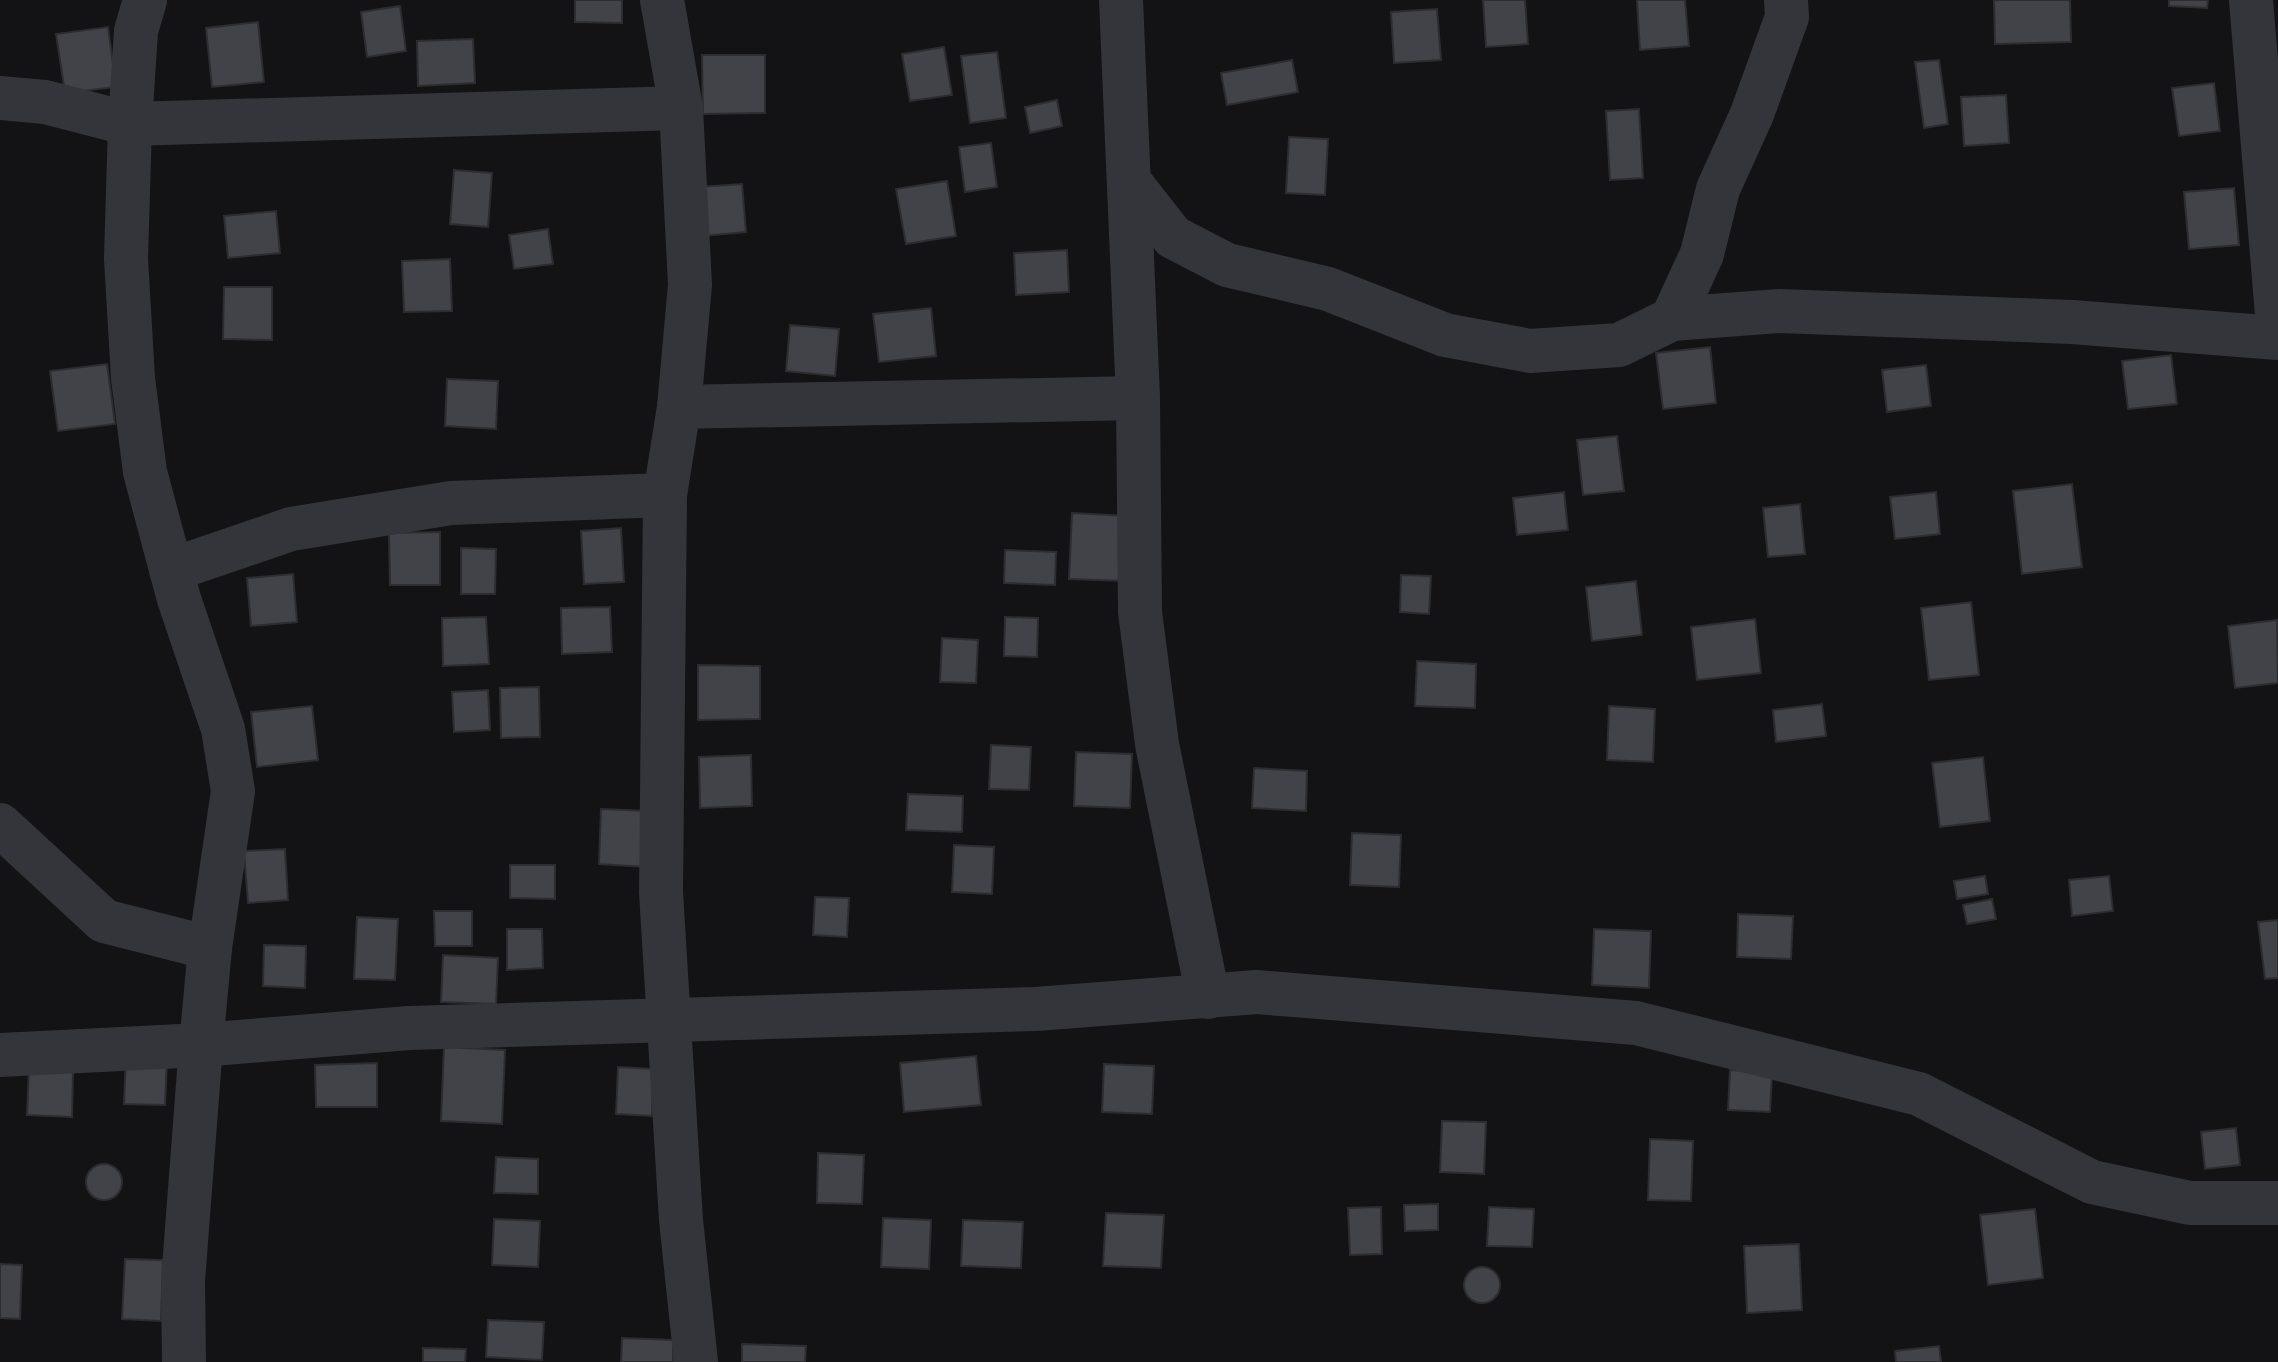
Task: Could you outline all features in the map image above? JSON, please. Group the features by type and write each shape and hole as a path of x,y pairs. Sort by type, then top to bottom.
{"street":[{"path":"145,0 136,31 130,124 126,259 133,378 145,472 171,570 223,729 233,791 210,948 201,1045 183,1281 184,1362"},
{"path":"662,0 681,108 690,285 679,407 665,495 661,892 681,1220 696,1362"},
{"path":"1121,0 1138,398 1140,612 1157,744 1208,997"},
{"path":"1672,319 1702,254 1718,189 1752,114 1782,31 1787,17 1786,0"},
{"path":"2251,0 2278,327"},
{"path":"0,98 45,102 130,124 681,108"},
{"path":"1129,181 1173,237 1227,265 1328,289 1445,335 1530,351 1619,345 1672,319 1780,311 2072,322 2278,338"},
{"path":"679,407 1138,398"},
{"path":"171,570 291,529 436,505 665,495"},
{"path":"0,825 104,921 210,948"},
{"path":"0,1055 201,1045 409,1028 1036,1009 1257,992 1636,1023 1919,1094 2092,1182 2190,1203 2278,1203"}],"building":[{"path":"575,0 622,0 622,23 575,22"},
{"path":"1483,0 1525,0 1528,44 1486,47"},
{"path":"1637,0 1685,0 1689,46 1640,50"},
{"path":"1994,0 2070,0 2071,42 1995,44"},
{"path":"2169,0 2208,0 2207,8 2169,6"},
{"path":"400,6 406,51 367,57 361,12"},
{"path":"1437,9 1441,60 1394,63 1391,12"},
{"path":"258,22 264,82 212,87 206,28"},
{"path":"108,27 116,87 65,93 56,34"},
{"path":"473,39 475,83 418,86 417,41"},
{"path":"944,47 952,95 910,101 902,54"},
{"path":"997,52 1006,118 970,123 961,56"},
{"path":"702,55 765,55 765,113 703,114"},
{"path":"1292,60 1298,92 1227,105 1221,73"},
{"path":"1939,60 1948,124 1924,128 1915,62"},
{"path":"2214,83 2220,131 2179,136 2172,88"},
{"path":"2006,95 2009,143 1964,146 1961,97"},
{"path":"1057,100 1062,126 1030,133 1025,107"},
{"path":"1639,109 1643,178 1610,180 1606,111"},
{"path":"1289,137 1328,139 1325,195 1286,193"},
{"path":"991,143 997,187 965,192 959,147"},
{"path":"454,170 492,173 488,227 450,224"},
{"path":"947,181 956,236 906,244 896,189"},
{"path":"742,184 746,232 702,236 698,187"},
{"path":"2234,188 2239,245 2189,249 2184,192"},
{"path":"276,211 280,253 228,258 224,216"},
{"path":"548,229 553,264 514,269 509,235"},
{"path":"1067,250 1069,292 1016,295 1014,253"},
{"path":"450,259 452,311 404,312 402,261"},
{"path":"224,287 272,287 272,340 223,339"},
{"path":"931,308 936,356 879,362 873,314"},
{"path":"790,325 839,329 835,376 786,371"},
{"path":"1710,347 1716,403 1663,409 1656,353"},
{"path":"2171,355 2177,404 2128,409 2122,361"},
{"path":"107,364 115,424 58,431 50,371"},
{"path":"1926,365 1931,406 1887,412 1882,370"},
{"path":"447,379 498,381 496,429 445,426"},
{"path":"1617,436 1624,491 1583,495 1577,440"},
{"path":"2072,484 2082,567 2022,574 2013,491"},
{"path":"1564,492 1568,530 1517,535 1513,498"},
{"path":"1936,492 1940,534 1895,539 1890,497"},
{"path":"1800,504 1805,554 1768,557 1763,508"},
{"path":"1072,513 1129,516 1126,581 1069,579"},
{"path":"621,528 624,582 584,584 581,531"},
{"path":"440,532 440,585 390,585 389,533"},
{"path":"461,548 496,549 495,594 461,594"},
{"path":"1005,550 1056,552 1055,585 1004,583"},
{"path":"293,574 297,622 251,626 247,578"},
{"path":"1401,575 1431,576 1429,614 1400,612"},
{"path":"1636,581 1642,635 1592,641 1586,587"},
{"path":"1971,602 1979,675 1929,680 1921,608"},
{"path":"610,607 612,652 562,654 561,608"},
{"path":"486,617 489,664 443,666 442,618"},
{"path":"1005,617 1038,618 1037,657 1004,656"},
{"path":"1755,619 1761,673 1697,680 1691,627"},
{"path":"2277,620 2278,683 2235,688 2228,626"},
{"path":"942,638 978,640 976,683 940,682"},
{"path":"1417,661 1476,664 1475,708 1415,706"},
{"path":"698,665 760,666 760,719 698,720"},
{"path":"539,687 540,737 501,738 500,688"},
{"path":"488,690 490,730 454,732 452,692"},
{"path":"1822,704 1826,736 1776,742 1773,710"},
{"path":"312,706 318,760 257,767 251,712"},
{"path":"1609,706 1655,709 1653,762 1607,760"},
{"path":"991,745 1031,747 1029,790 989,789"},
{"path":"1076,752 1132,754 1130,808 1074,806"},
{"path":"751,755 752,806 700,808 699,757"},
{"path":"1983,757 1990,821 1940,827 1932,763"},
{"path":"1254,768 1307,771 1306,811 1252,808"},
{"path":"908,794 963,796 962,832 906,830"},
{"path":"601,809 649,811 646,867 599,864"},
{"path":"1352,833 1401,835 1399,887 1350,885"},
{"path":"954,845 994,847 992,894 952,892"},
{"path":"285,849 288,900 248,903 244,851"},
{"path":"510,865 555,865 555,899 510,898"},
{"path":"1985,876 1988,894 1957,899 1954,881"},
{"path":"2109,876 2113,911 2072,916 2069,880"},
{"path":"815,897 849,898 847,937 813,935"},
{"path":"1992,899 1996,919 1967,924 1963,905"},
{"path":"434,911 472,911 472,946 435,946"},
{"path":"1738,914 1793,916 1791,959 1737,957"},
{"path":"357,917 398,919 395,980 354,979"},
{"path":"2278,920 2278,978 2265,979 2258,922"},
{"path":"507,929 542,929 543,968 507,970"},
{"path":"1594,929 1651,931 1649,988 1592,985"},
{"path":"264,945 306,946 305,988 263,986"},
{"path":"443,955 498,958 496,1004 441,1002"},
{"path":"444,1047 505,1050 502,1124 441,1121"},
{"path":"126,1056 167,1058 165,1105 124,1104"},
{"path":"976,1056 981,1105 904,1112 900,1063"},
{"path":"377,1063 377,1107 316,1107 315,1065"},
{"path":"1104,1064 1154,1066 1152,1114 1102,1112"},
{"path":"618,1067 653,1069 652,1116 616,1114"},
{"path":"29,1068 73,1070 72,1117 27,1115"},
{"path":"1730,1070 1772,1072 1770,1112 1728,1110"},
{"path":"1442,1121 1486,1122 1484,1174 1440,1172"},
{"path":"2236,1128 2240,1165 2205,1169 2201,1132"},
{"path":"1650,1139 1693,1141 1691,1201 1648,1200"},
{"path":"818,1153 864,1155 862,1204 817,1203"},
{"path":"496,1157 538,1159 538,1194 494,1193"},
{"path":"104,1164 116,1170 122,1182 116,1194 104,1200 92,1194 86,1182 92,1170"},
{"path":"1438,1204 1438,1230 1405,1231 1404,1205"},
{"path":"1381,1207 1382,1254 1350,1255 1348,1208"},
{"path":"1489,1207 1534,1209 1532,1247 1487,1246"},
{"path":"2035,1209 2043,1278 1988,1285 1980,1215"},
{"path":"1106,1213 1164,1215 1161,1268 1103,1266"},
{"path":"883,1218 931,1220 929,1269 881,1267"},
{"path":"494,1219 540,1221 538,1267 492,1265"},
{"path":"963,1220 1023,1222 1021,1268 961,1266"},
{"path":"1799,1244 1802,1310 1747,1313 1744,1246"},
{"path":"125,1259 163,1260 161,1321 122,1319"},
{"path":"0,1264 22,1265 20,1319 0,1318"},
{"path":"1482,1267 1495,1272 1500,1285 1495,1298 1482,1303 1469,1298 1464,1285 1469,1272"},
{"path":"488,1320 544,1322 542,1360 486,1357"},
{"path":"622,1338 673,1340 673,1362 621,1362"},
{"path":"742,1344 806,1346 805,1362 742,1362"},
{"path":"1939,1346 1941,1362 1896,1362 1895,1351"},
{"path":"423,1348 466,1349 465,1362 423,1362"}]}
